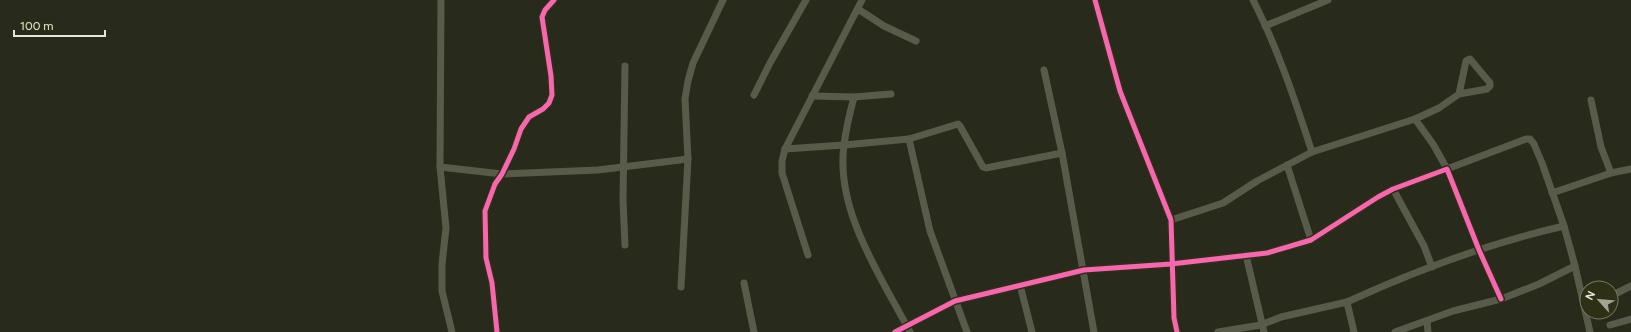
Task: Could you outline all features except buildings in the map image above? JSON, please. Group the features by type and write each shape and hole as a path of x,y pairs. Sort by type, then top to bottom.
{"street":[{"path":"441,0 440,168 446,228 442,264 442,291 452,332"},
{"path":"497,332 492,283 486,258 485,212 495,184 502,174 524,122 529,117 544,110 552,95 551,76 542,17 545,10 554,0"},
{"path":"754,95 770,63 806,0"},
{"path":"808,255 782,173 782,161 785,149 862,0"},
{"path":"1095,0 1120,91 1171,220 1171,264 1174,318 1177,332"},
{"path":"1253,0 1264,21 1286,73 1312,152"},
{"path":"1265,26 1328,0"},
{"path":"681,287 688,159 685,99 693,63 722,1"},
{"path":"858,9 884,26 916,41"},
{"path":"1171,220 1223,203 1257,181 1312,152 1415,119 1439,108 1459,94 1487,88 1490,86 1490,83 1470,59 1466,61 1459,94"},
{"path":"625,66 623,200 625,245"},
{"path":"1044,70 1062,153 1094,332"},
{"path":"812,96 854,97 891,94"},
{"path":"854,97 844,145 844,172 849,200 859,235 908,329"},
{"path":"1591,100 1602,147 1611,173"},
{"path":"1415,119 1433,144 1447,169 1479,250 1501,299"},
{"path":"785,149 909,139 958,124 980,164 986,168 1062,153"},
{"path":"909,139 930,231 967,332"},
{"path":"895,332 908,329 955,300 1084,270 1171,264 1267,253 1311,240 1378,197 1394,189 1526,139 1530,139 1534,144 1542,163 1564,226 1579,281"},
{"path":"440,168 502,174 598,170 688,159"},
{"path":"1287,165 1311,240"},
{"path":"1552,193 1611,173 1631,169"},
{"path":"1394,189 1424,246 1432,267"},
{"path":"1218,332 1262,328 1282,317 1347,302 1398,279 1479,250 1517,237 1564,226"},
{"path":"1246,255 1262,328"},
{"path":"1395,332 1453,311 1501,299 1539,284 1575,266"},
{"path":"744,283 754,332"},
{"path":"1020,285 1032,332"},
{"path":"1619,292 1631,286"},
{"path":"1347,302 1354,332"},
{"path":"1610,325 1631,319"},
{"path":"1427,320 1428,332"},
{"path":"1588,320 1590,332"}],"cycle path":[{"path":"497,332 492,283 486,258 485,211 495,184 502,174 514,149 521,129 529,117 543,109 549,103 552,95 551,76 542,17 545,10 554,0"},
{"path":"1095,0 1120,91 1171,220 1174,318 1177,332"},
{"path":"895,332 955,301 1084,270 1171,264 1267,253 1311,240 1393,189 1447,169 1479,250 1501,299"}]}
